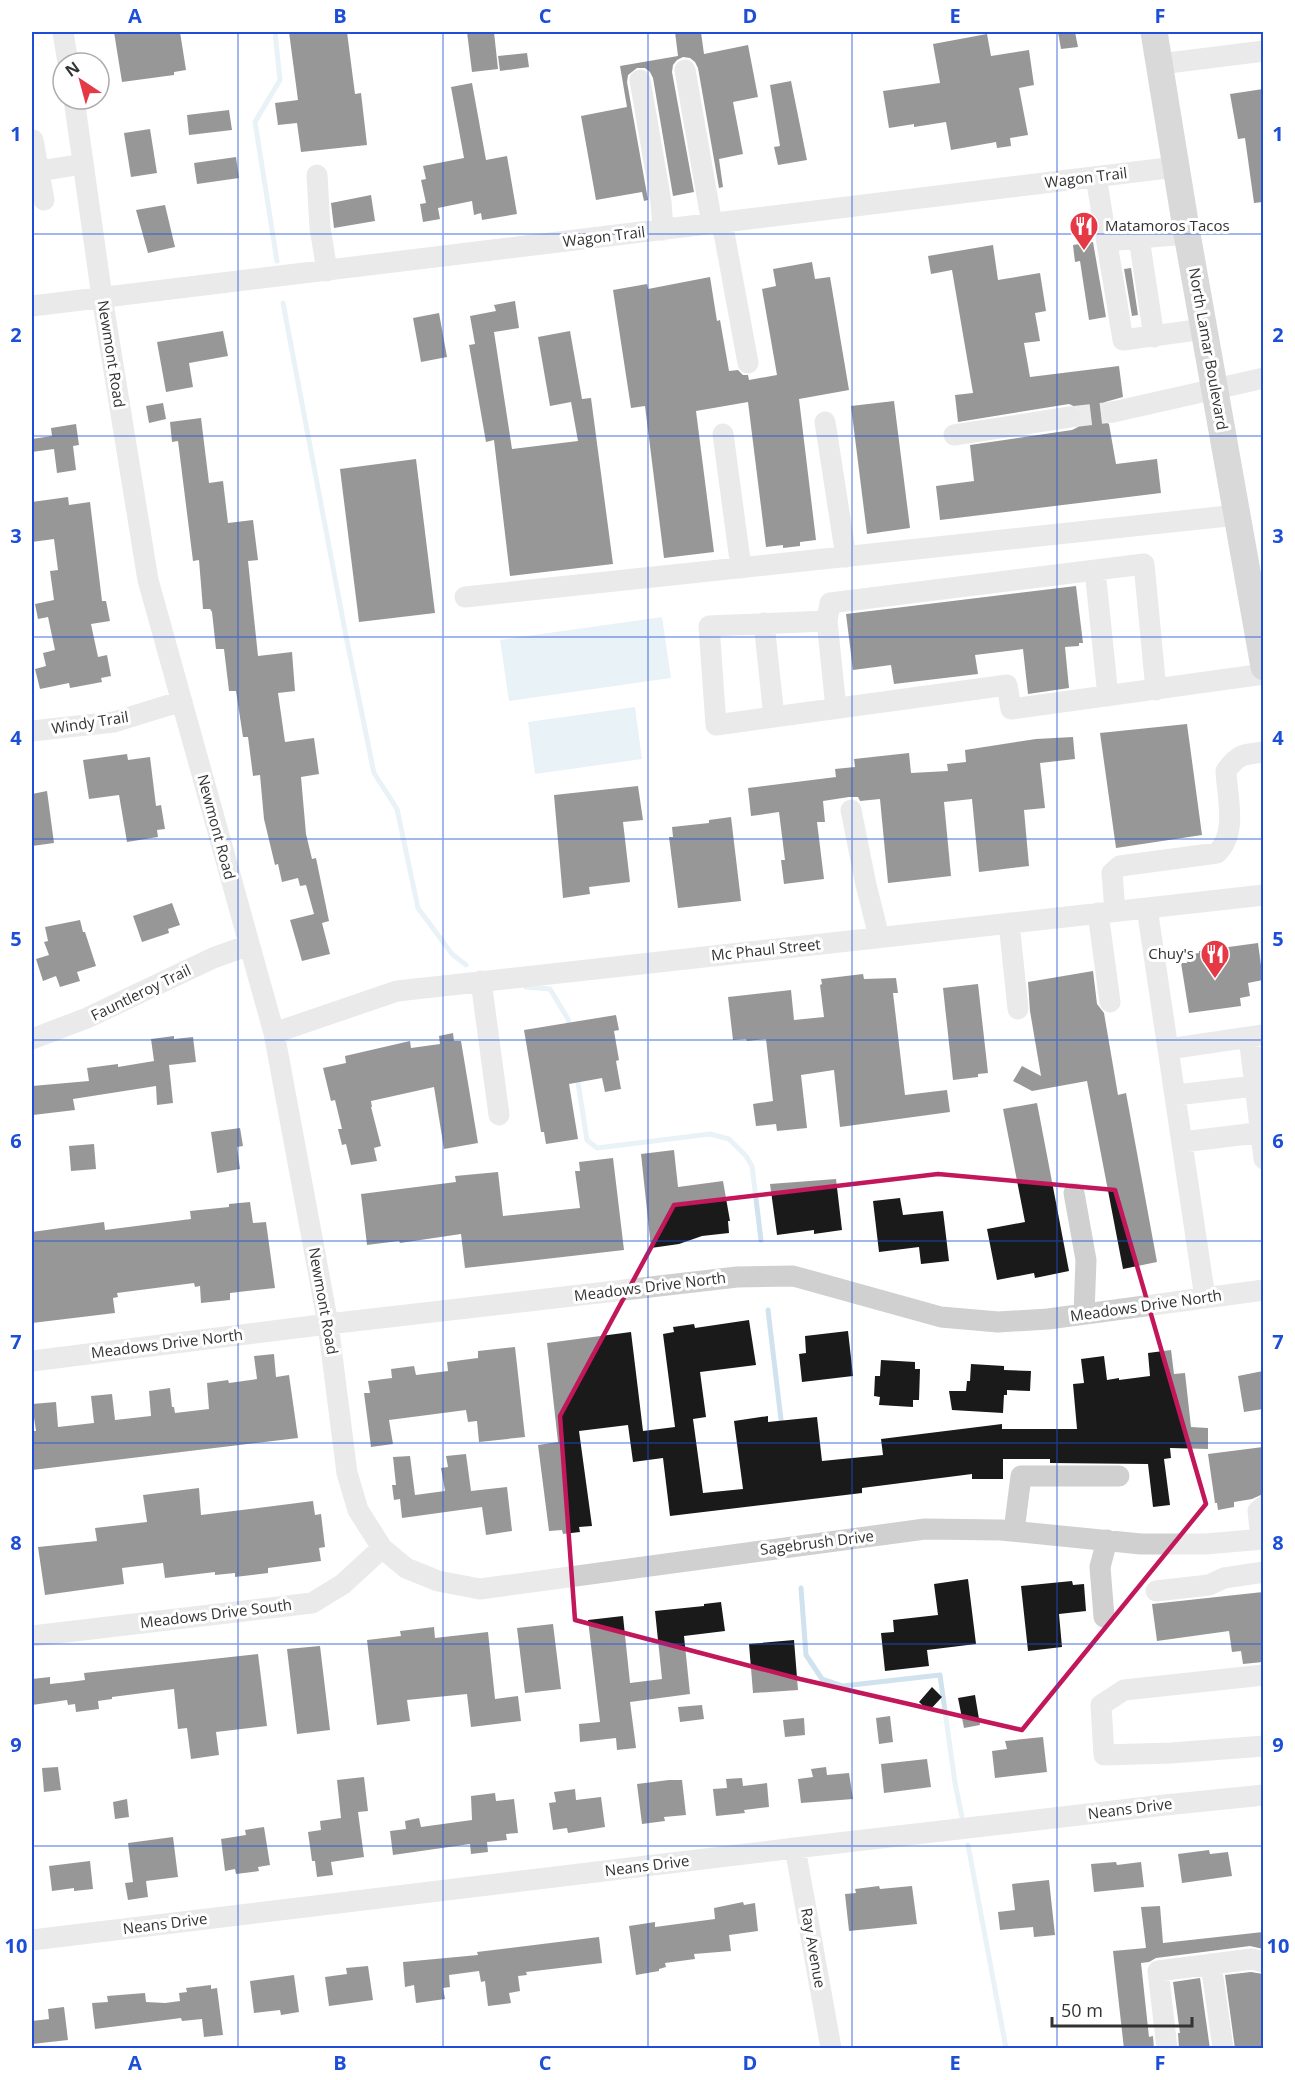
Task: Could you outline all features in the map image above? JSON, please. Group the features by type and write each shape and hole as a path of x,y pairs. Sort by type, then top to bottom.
{"main road":[{"name":"North Lamar Boulevard","path":"1154,32 1263,667"}],"street":[{"path":"63,32 66,51"},
{"path":"1160,64 1263,51"},
{"path":"685,70 748,363"},
{"path":"640,80 661,202 663,230"},
{"name":"Newmont Road","path":"76,111 102,297 148,580 274,1032 328,1324 347,1473 358,1510 382,1548"},
{"path":"33,140 45,200"},
{"path":"39,171 83,164"},
{"name":"Wagon Trail","path":"32,306 1176,167"},
{"path":"317,175 320,228 327,270"},
{"path":"1096,177 1123,340 1204,329"},
{"path":"1107,241 1187,234"},
{"path":"1139,238 1154,337"},
{"path":"1113,412 1263,378"},
{"path":"954,435 1070,417"},
{"path":"825,422 846,556"},
{"path":"723,434 741,568"},
{"path":"465,597 1237,516"},
{"path":"836,708 827,621 830,603 1144,564 1156,690"},
{"path":"1095,570 1108,696"},
{"path":"827,621 709,626 716,725 1007,685 1011,709 1263,674"},
{"path":"764,623 774,717"},
{"name":"Windy Trail","path":"32,731 114,722 182,701"},
{"path":"1110,1002 1107,912 1112,873 1120,866 1217,853 1225,846 1230,831 1226,771 1234,759 1244,754 1263,752"},
{"path":"851,810 879,937"},
{"name":"Mc Phaul Street","path":"274,1032 397,991 1263,895"},
{"path":"1147,908 1205,1298"},
{"path":"1009,923 1018,1009"},
{"name":"Fauntleroy Trail","path":"32,1039 87,1018 213,958 249,945"},
{"path":"481,981 499,1114"},
{"path":"1168,1049 1256,1036 1255,1086 1262,1132 1263,1159"},
{"path":"1176,1095 1255,1086"},
{"path":"1183,1142 1262,1132"},
{"path":"1074,1193 1086,1260 1084,1314"},
{"name":"Meadows Drive North","path":"32,1361 737,1277 793,1276 940,1317 998,1322 1048,1319 1263,1290"},
{"path":"1014,1531 1021,1476 1119,1476"},
{"path":"1156,1590 1209,1585 1224,1578 1263,1570 1258,1511 1263,1506"},
{"name":"Sagebrush Drive","path":"382,1548 406,1568 438,1581 480,1588 925,1529 1014,1531 1141,1544 1205,1544 1261,1539"},
{"path":"1104,1617 1100,1567 1107,1540"},
{"name":"Meadows Drive South","path":"32,1636 312,1603 343,1584 382,1548"},
{"path":"1263,1675 1124,1690 1101,1705 1104,1755 1171,1754 1263,1746"},
{"name":"Neans Drive","path":"32,1941 795,1848 1263,1795"},
{"name":"Ray Avenue","path":"795,1848 831,2049"},
{"path":"1167,2049 1158,1971 1252,1959 1263,1962"},
{"path":"1211,1964 1223,2049"}],"highlighted area":[{"path":"938,1174 1115,1190 1206,1504 1022,1730 800,1679 575,1620 560,1416 674,1205"}],"water":[{"path":"662,617 671,678 509,701 500,640"},
{"path":"635,707 642,759 535,774 528,722"}],"building":[{"path":"114,32 180,32 186,70 174,72 174,75 122,82"},
{"path":"289,32 347,32 355,94 361,93 367,145 301,152 297,123 278,125 275,103 298,100"},
{"path":"467,32 494,32 498,69 472,72"},
{"path":"675,32 701,32 704,54 748,45 758,97 733,102 743,154 719,159 723,187 719,188 698,68 690,58 683,57 677,60 672,72 694,192 673,196 653,78 645,68 637,68 628,75 627,82 648,200 644,201 642,192 596,200 581,116 627,107 620,66 678,56"},
{"path":"1058,32 1075,32 1078,47 1061,49"},
{"path":"987,34 991,56 1029,50 1034,85 1019,88 1028,135 1010,138 1011,146 997,148 996,142 951,150 946,122 889,128 883,91 940,83 933,44"},
{"path":"527,53 529,67 500,71 498,56"},
{"path":"791,81 807,160 778,165 774,147 780,146 770,85"},
{"path":"472,83 486,160 507,156 517,214 482,220 481,213 474,215 472,201 438,208 440,219 423,222 420,204 426,203 421,180 426,179 423,166 464,158 451,87"},
{"path":"1263,89 1263,202 1254,203 1245,138 1238,139 1230,94"},
{"path":"229,110 232,130 189,135 187,115"},
{"path":"150,129 157,173 131,177 124,133"},
{"path":"236,157 239,178 197,184 194,163"},
{"path":"371,195 375,221 334,228 331,203"},
{"path":"165,205 175,247 148,253 136,210"},
{"path":"1093,242 1106,317 1089,320 1080,261 1075,262 1073,245"},
{"path":"993,245 998,280 1040,273 1046,311 1035,313 1040,341 1024,343 1030,377 1119,366 1123,397 1105,402 1101,408 1103,420 1109,424 1116,464 1157,459 1161,493 940,520 936,486 974,481 970,445 1072,430 1082,421 1080,409 1069,404 958,422 955,395 973,393 952,270 931,274 928,256"},
{"path":"812,262 815,279 830,277 849,390 799,399 816,540 800,542 800,546 766,547 748,402 696,411 714,552 664,558 645,406 631,408 613,290 647,284 648,289 710,277 717,321 720,320 729,371 738,370 743,375 748,375 749,380 777,375 762,289 776,286 773,269"},
{"path":"1131,268 1138,315 1132,316 1124,269"},
{"path":"515,301 519,328 494,332 512,449 578,441 571,402 550,406 538,337 570,331 582,399 591,398 613,564 510,576 494,440 486,442 469,345 475,344 470,316 496,311 494,305"},
{"path":"439,313 447,357 421,362 413,318"},
{"path":"223,331 228,356 189,363 193,387 166,392 157,342"},
{"path":"894,401 910,528 867,534 851,406"},
{"path":"163,403 166,419 149,423 146,406"},
{"path":"201,418 209,483 223,481 228,523 253,520 258,560 248,561 258,656 292,652 295,691 278,693 285,742 314,738 319,774 301,777 306,834 312,859 316,858 329,921 322,923 330,954 302,961 290,920 314,914 306,885 300,886 298,878 282,882 278,864 275,865 264,819 260,775 253,776 248,737 243,737 236,691 229,691 224,649 216,649 212,612 210,609 203,609 199,560 193,561 178,441 172,442 170,422"},
{"path":"76,424 79,445 73,446 76,470 57,473 54,449 32,452 32,439 52,436 51,428"},
{"path":"416,459 435,613 359,622 340,469"},
{"path":"68,497 69,505 90,502 102,601 106,601 110,621 91,624 98,657 107,655 111,676 101,678 102,682 70,688 69,683 40,689 35,669 46,666 43,653 55,650 48,617 38,619 35,604 54,600 50,571 58,570 54,539 32,542 32,502"},
{"path":"1076,586 1083,643 1079,643 1079,646 1065,647 1069,688 1028,694 1023,649 975,655 978,674 894,684 891,665 853,670 846,614"},
{"path":"1187,724 1202,835 1116,848 1100,733"},
{"path":"1073,737 1075,759 1040,763 1045,808 1024,810 1029,866 979,872 972,799 944,802 951,876 888,883 880,799 860,801 858,797 849,797 823,801 825,822 817,822 824,879 784,884 781,860 785,860 779,812 751,816 748,788 836,777 835,769 855,767 854,759 909,753 911,773 948,771 947,764 966,762 965,750 1036,739"},
{"path":"127,754 128,760 150,757 156,806 161,805 165,829 157,830 158,837 127,842 119,795 89,799 83,760"},
{"path":"638,786 643,820 623,822 630,882 589,887 590,894 563,898 554,795"},
{"path":"47,791 54,843 32,846 32,794"},
{"path":"731,817 741,901 678,908 669,837 673,837 672,827 709,823 709,820"},
{"path":"172,903 180,925 168,929 169,933 142,942 133,916"},
{"path":"80,920 96,966 77,972 80,981 60,987 56,976 43,981 36,959 49,955 44,942 48,941 45,927"},
{"path":"1258,943 1263,980 1248,983 1250,996 1240,998 1241,1006 1189,1013 1181,963 1187,963 1186,955 1199,953 1199,951"},
{"path":"1093,971 1097,1004 1104,1013 1118,1095 1126,1093 1157,1262 1123,1269 1087,1081 1032,1091 1013,1081 1022,1066 1041,1076 1030,1011 1028,982"},
{"path":"863,974 864,979 896,978 898,993 893,993 905,1095 947,1090 950,1112 840,1127 834,1070 801,1075 807,1128 777,1131 776,1124 756,1126 753,1104 773,1101 766,1039 733,1040 728,997 791,990 794,1020 824,1017 821,979"},
{"path":"978,984 988,1073 978,1074 978,1077 953,1080 943,988"},
{"path":"616,1015 619,1030 614,1031 619,1060 616,1061 621,1089 605,1092 602,1078 569,1084 578,1139 546,1144 544,1132 541,1132 524,1030"},
{"path":"453,1033 454,1041 461,1041 478,1143 444,1149 434,1087 371,1101 381,1146 374,1148 377,1161 351,1165 346,1144 342,1145 338,1129 342,1129 335,1100 331,1101 323,1068 346,1063 345,1056 410,1041 411,1048 440,1044 439,1036"},
{"path":"174,1036 174,1039 193,1037 196,1062 169,1065 173,1103 157,1105 156,1086 73,1099 75,1110 33,1115 32,1086 89,1081 87,1068 118,1064 118,1067 154,1061 151,1039"},
{"path":"1037,1103 1069,1271 1035,1278 1034,1273 997,1280 987,1229 1025,1222 1003,1109"},
{"path":"240,1128 243,1146 237,1147 240,1169 217,1173 211,1132"},
{"path":"94,1144 96,1169 71,1171 69,1146"},
{"path":"674,1150 678,1187 723,1181 730,1221 728,1221 729,1233 702,1236 679,1244 651,1248 641,1154"},
{"path":"613,1158 624,1250 465,1268 461,1234 400,1243 399,1241 367,1245 361,1194 456,1182 455,1176 498,1172 503,1216 580,1208 575,1171 580,1171 579,1162"},
{"path":"836,1179 842,1230 814,1234 814,1230 777,1235 770,1184"},
{"path":"900,1198 903,1215 943,1211 949,1261 921,1264 919,1247 879,1252 873,1201"},
{"path":"250,1202 253,1223 266,1222 275,1288 230,1293 230,1300 201,1303 200,1286 195,1287 194,1283 117,1293 118,1297 113,1298 115,1313 32,1323 32,1232 104,1222 105,1230 191,1219 190,1211 229,1207 229,1204"},
{"path":"749,1320 756,1365 700,1372 706,1417 693,1419 703,1493 743,1489 734,1421 768,1416 768,1422 817,1417 822,1461 883,1455 881,1439 1002,1424 1002,1429 1077,1429 1073,1384 1084,1383 1081,1359 1104,1356 1107,1380 1119,1378 1119,1380 1150,1376 1148,1353 1171,1350 1174,1374 1185,1373 1191,1427 1208,1428 1208,1449 1170,1448 1171,1458 1164,1459 1170,1505 1153,1507 1148,1464 1050,1463 1050,1459 1003,1459 1003,1479 972,1479 972,1474 862,1488 862,1493 670,1516 663,1458 633,1462 628,1425 579,1431 592,1526 579,1527 580,1532 563,1534 562,1530 549,1531 538,1445 558,1442 547,1343 631,1332 643,1431 675,1427 663,1334 674,1332 673,1327 694,1324 695,1328"},
{"path":"848,1331 853,1376 802,1382 799,1354 806,1353 805,1336"},
{"path":"515,1347 525,1437 479,1442 477,1421 468,1422 466,1410 389,1420 393,1444 371,1447 364,1393 370,1393 368,1381 392,1378 391,1369 414,1366 416,1375 448,1371 447,1362 478,1358 478,1351"},
{"path":"274,1354 276,1377 289,1375 298,1438 32,1470 32,1431 36,1431 32,1404 56,1402 58,1427 94,1423 91,1396 112,1394 115,1420 151,1416 149,1391 170,1388 175,1413 209,1409 207,1383 257,1379 254,1356"},
{"path":"881,1360 915,1362 915,1369 920,1369 919,1400 913,1400 913,1407 879,1405 880,1397 874,1396 875,1376 880,1376"},
{"path":"971,1364 1004,1366 1004,1370 1031,1371 1030,1391 1007,1390 1007,1395 1004,1395 1003,1413 952,1410 949,1391 966,1391 967,1381 970,1381"},
{"path":"1263,1371 1263,1409 1244,1412 1238,1376"},
{"path":"1263,1447 1263,1494 1252,1499 1234,1502 1234,1507 1218,1510 1208,1454"},
{"path":"466,1454 471,1491 507,1487 512,1531 486,1535 482,1507 402,1518 400,1499 394,1500 392,1485 396,1485 393,1457 410,1456 415,1495 445,1491 441,1468 448,1467 446,1456"},
{"path":"199,1488 201,1515 313,1501 315,1515 321,1514 325,1547 319,1548 321,1561 268,1568 268,1573 235,1577 235,1573 215,1575 215,1572 165,1578 163,1563 122,1568 124,1584 45,1595 38,1547 97,1541 95,1528 147,1522 143,1495"},
{"path":"968,1579 976,1644 927,1650 929,1666 885,1671 881,1633 894,1632 893,1620 938,1615 934,1584"},
{"path":"1072,1581 1073,1585 1084,1584 1086,1611 1059,1614 1062,1647 1028,1651 1021,1586"},
{"path":"1263,1592 1263,1662 1243,1664 1241,1651 1232,1652 1229,1631 1157,1641 1152,1604"},
{"path":"721,1602 725,1631 684,1636 690,1694 630,1702 636,1748 617,1750 616,1738 580,1742 579,1724 600,1722 588,1620 623,1616 630,1683 662,1679 655,1611"},
{"path":"553,1624 561,1689 525,1693 517,1628"},
{"path":"434,1627 435,1638 488,1632 495,1699 518,1696 521,1721 471,1727 467,1694 407,1700 410,1721 377,1725 367,1640 401,1636 400,1631"},
{"path":"794,1640 798,1690 753,1693 749,1644"},
{"path":"320,1646 330,1730 297,1734 287,1649"},
{"path":"258,1654 267,1726 216,1732 219,1755 191,1759 187,1728 178,1729 174,1689 112,1697 112,1699 98,1701 99,1709 76,1712 75,1704 68,1705 67,1700 32,1705 32,1679 50,1677 50,1684 69,1682 85,1680 84,1673"},
{"path":"932,1687 942,1697 929,1711 919,1702"},
{"path":"975,1695 980,1725 964,1728 958,1698"},
{"path":"702,1705 704,1719 680,1722 678,1707"},
{"path":"890,1716 893,1742 879,1744 876,1718"},
{"path":"804,1718 805,1735 785,1737 783,1720"},
{"path":"1043,1737 1047,1772 995,1778 992,1751 1007,1749 1005,1741"},
{"path":"927,1759 931,1787 884,1793 881,1764"},
{"path":"58,1767 61,1790 44,1792 42,1768"},
{"path":"826,1767 827,1775 849,1773 853,1799 801,1803 798,1779 813,1777 811,1769"},
{"path":"364,1777 368,1811 358,1812 364,1857 331,1862 333,1875 317,1877 308,1832 321,1830 320,1821 341,1818 337,1780"},
{"path":"742,1778 743,1786 767,1783 769,1807 744,1810 745,1813 716,1816 713,1789 727,1788 726,1779"},
{"path":"682,1780 686,1815 664,1817 665,1821 642,1824 637,1784"},
{"path":"575,1789 576,1800 601,1797 605,1827 568,1833 567,1828 553,1830 549,1803 556,1802 554,1792"},
{"path":"495,1793 496,1801 514,1799 518,1833 506,1834 507,1840 487,1842 488,1852 471,1854 470,1844 393,1855 390,1831 406,1829 405,1821 419,1818 421,1827 472,1820 471,1796"},
{"path":"127,1799 129,1817 115,1819 113,1802"},
{"path":"264,1827 270,1865 258,1867 259,1871 236,1874 235,1869 225,1871 221,1839 246,1835 245,1830"},
{"path":"173,1837 178,1877 146,1881 148,1897 128,1900 125,1883 133,1882 128,1843"},
{"path":"1209,1850 1210,1854 1228,1852 1232,1876 1182,1883 1178,1854"},
{"path":"90,1861 93,1889 74,1891 74,1888 52,1891 49,1866"},
{"path":"1116,1862 1117,1865 1141,1862 1144,1887 1094,1892 1091,1864"},
{"path":"1049,1880 1055,1935 1034,1937 1033,1927 1000,1930 998,1912 1015,1910 1012,1884"},
{"path":"879,1886 880,1889 912,1886 917,1924 849,1931 845,1894 856,1893 855,1889"},
{"path":"743,1902 744,1905 755,1903 758,1931 729,1935 731,1951 694,1954 695,1959 665,1963 666,1967 659,1971 636,1975 629,1926 655,1922 655,1927 715,1919 714,1908"},
{"path":"1160,1906 1163,1943 1263,1932 1263,1949 1250,1946 1156,1958 1141,1963 1149,2037 1153,2036 1154,2049 1124,2049 1113,1951 1146,1948 1141,1907"},
{"path":"599,1937 602,1963 526,1972 527,1975 518,1976 520,1991 509,1993 511,2003 488,2006 485,1981 481,1982 479,1971 449,1975 450,1987 443,1988 445,1999 416,2003 414,1985 405,1987 403,1962 478,1955 477,1952"},
{"path":"368,1966 373,2000 329,2006 325,1977 347,1974 346,1968"},
{"path":"1251,1972 1263,1974 1263,2049 1235,2049 1225,1975"},
{"path":"294,1975 299,2012 281,2015 280,2010 254,2013 250,1981"},
{"path":"1200,1978 1210,2049 1179,2049 1178,2033 1180,2033 1173,1982"},
{"path":"211,1985 211,1989 217,1988 223,2035 204,2037 202,2019 182,2021 181,2018 95,2029 92,2003 108,2002 107,1996 145,1993 146,2002 165,2003 180,2001 179,1993 187,1992 186,1988"},
{"path":"64,2007 68,2040 32,2044 32,2021 49,2019 48,2009"}],"waterway":[{"path":"275,32 280,80 255,122 277,261"},
{"path":"283,303 374,773 397,809 418,908 452,954 466,965"},
{"path":"526,987 550,989 568,1019 570,1028"},
{"path":"577,1076 587,1140 597,1148 710,1134 729,1139 746,1156 752,1166 761,1240"},
{"path":"768,1310 782,1428"},
{"path":"801,1588 806,1655 822,1679 843,1686 940,1675 962,1817"},
{"path":"968,1845 1006,2048"}],"tunnel":[{"path":"1070,417 1113,412"}],"place":[{"name":"Matamoros Tacos","path":"1084,252"},
{"name":"Chuy's","path":"1215,980"}]}
